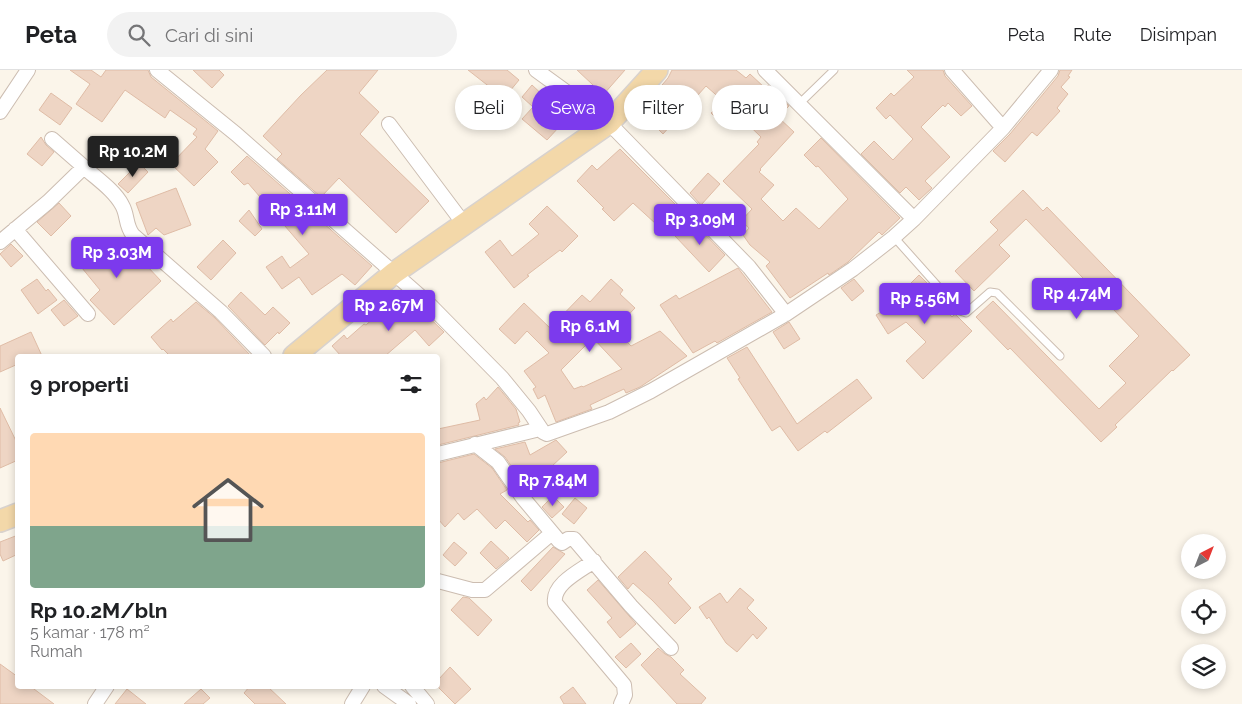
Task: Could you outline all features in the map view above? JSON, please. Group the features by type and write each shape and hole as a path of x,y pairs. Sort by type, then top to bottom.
{"main road":[{"path":"614,117 657,70"},
{"path":"296,354 394,273 598,130"}],"street":[{"path":"0,112 28,70"},
{"path":"157,70 236,134 429,304 502,378 526,406 544,434 549,434 626,404 697,366 786,314 832,284 894,237 914,219 1003,128 1051,70"},
{"path":"536,70 556,85"},
{"path":"765,70 914,219"},
{"path":"952,70 1003,128"},
{"path":"389,124 464,224"},
{"path":"614,129 749,267 786,314"},
{"path":"52,139 118,199 124,208 128,227 133,235 221,312 262,354"},
{"path":"0,242 48,202 84,167"},
{"path":"15,229 88,314"},
{"path":"440,453 540,429"},
{"path":"475,444 498,462 513,485 552,533 562,543 568,539 574,539 631,606 671,648"},
{"path":"440,582 478,591 485,590 552,533"},
{"path":"594,561 559,586 554,600 555,604 624,685 625,695 621,704"},
{"path":"95,704 105,689"},
{"path":"352,704 362,689"},
{"path":"388,689 409,704"},
{"path":"414,689 427,704"}],"lane":[{"path":"799,104 834,70"},
{"path":"894,237 960,310 966,313 990,292 998,294 1060,356"}],"building":[{"path":"70,70 91,70 101,77 106,70 148,70 151,77 218,131 205,149 218,162 194,186 171,164 197,137 193,134 197,129 170,110 165,118 125,90 102,122 76,104 90,84"},
{"path":"193,70 219,70 224,75 212,88"},
{"path":"327,70 378,70 359,93 379,112 360,134 429,201 396,233 339,178 321,197 277,159 282,154 263,136"},
{"path":"468,70 507,70 519,80 515,85 487,85"},
{"path":"577,70 625,70 612,85 593,85"},
{"path":"672,70 736,70 746,78 750,74 762,85 712,85 712,91 706,86 702,90 702,85 662,85"},
{"path":"907,70 943,70 945,76 972,106 961,116 948,103 945,107 943,105 921,127 950,157 925,181 932,188 919,200 906,187 900,193 861,154 874,141 893,160 913,139 890,115 886,119 876,108 891,93 894,96 914,77"},
{"path":"1060,70 1072,70 1068,76 1070,77 1061,87 1068,94 1057,108 1060,111 1037,136 1032,132 1005,162 993,151 1010,134 1058,76"},
{"path":"532,85 532,106 522,97"},
{"path":"51,93 72,108 60,125 39,110"},
{"path":"532,108 532,127 522,119"},
{"path":"787,125 794,132 759,172 774,185 761,199 783,221 796,208 819,229 848,199 818,166 816,167 804,155 821,138 900,218 882,235 879,232 848,262 790,298 766,266 770,262 750,245 743,235 749,228 741,221 752,209 723,181 759,144 757,142 761,137 754,130 787,130"},
{"path":"535,130 556,130 547,140"},
{"path":"41,137 54,152 42,166 27,154"},
{"path":"620,149 675,204 656,224 633,203 614,221 577,181 592,165 597,170"},
{"path":"247,156 372,266 355,285 342,274 312,295 299,277 282,289 266,267 282,256 290,268 309,254 248,183 244,185 231,172"},
{"path":"139,163 148,172 128,193 118,184"},
{"path":"708,173 720,184 701,205 690,193"},
{"path":"176,188 191,225 164,235 156,228 148,235 136,203"},
{"path":"1023,190 1043,211 1047,207 1190,355 1115,425 1117,427 1101,442 1010,348 1008,350 976,317 993,301 1099,409 1126,383 1109,366 1139,336 1026,219 999,245 1010,256 974,291 955,271 998,230 990,222"},
{"path":"59,203 71,216 51,236 37,222"},
{"path":"547,206 578,236 562,252 560,250 527,275 529,276 514,288 485,252 500,240 512,256 539,234 529,224"},
{"path":"249,210 262,229 255,236 239,221"},
{"path":"691,220 725,255 709,272 675,236"},
{"path":"104,240 120,258 134,247 148,263 146,265 161,281 114,325 90,300 100,290 73,257 84,247 89,253"},
{"path":"223,240 236,253 211,280 197,267"},
{"path":"11,244 23,256 11,267 0,254"},
{"path":"738,268 772,312 717,343 715,341 693,353 660,305 676,295 679,299"},
{"path":"919,275 936,292 932,296 952,317 955,314 972,331 923,379 906,361 926,342 906,322 888,334 876,315 895,304 893,301"},
{"path":"37,279 46,291 48,289 57,300 38,314 21,290"},
{"path":"611,279 623,290 620,294 635,308 615,329 631,346 660,331 687,356 640,387 626,393 624,389 590,405 592,409 556,422 545,395 538,399 533,389 536,387 524,371 549,353 527,331 515,344 499,329 524,303 550,328 582,295 590,302","holes":["593,338 622,369 583,387 574,389 561,370"]},
{"path":"854,279 864,291 852,301 841,288"},
{"path":"241,292 265,315 273,307 290,323 265,345 228,306"},
{"path":"407,296 444,332 429,346 415,330 387,354 339,354 332,346 344,335 347,339 386,307 390,312"},
{"path":"64,300 78,316 64,326 51,310"},
{"path":"196,302 215,318 249,354 168,354 151,337 171,319 173,322"},
{"path":"789,322 800,339 784,349 773,332"},
{"path":"31,332 41,354 15,354 15,365 0,372 0,346"},
{"path":"747,347 797,424 857,379 872,398 827,433 825,431 798,451 780,426 772,431 738,379 740,378 727,358"},
{"path":"498,387 516,409 520,422 518,423 519,425 440,445 440,429 480,420 476,404 484,397 486,400"},
{"path":"0,408 15,439 15,461 0,468"},
{"path":"556,440 567,452 551,467 522,481 505,457 495,449 525,442 530,455"},
{"path":"474,454 492,468 507,490 500,494 528,522 530,520 539,530 527,542 505,520 496,529 477,509 464,520 458,513 445,527 440,521 440,462"},
{"path":"553,496 564,507 552,518 542,507"},
{"path":"575,498 587,508 574,524 562,514"},
{"path":"15,536 15,555 3,561 0,554 0,542"},
{"path":"491,541 509,558 496,569 480,553"},
{"path":"454,542 467,553 455,566 443,555"},
{"path":"553,547 565,554 531,591 521,581"},
{"path":"645,551 672,579 668,583 691,608 675,624 633,583 628,589 618,577"},
{"path":"598,580 636,624 620,638 607,622 612,618 587,590"},
{"path":"740,588 754,600 747,608 767,628 757,639 753,634 737,652 726,643 709,617 707,619 699,607 720,593 727,603"},
{"path":"463,597 469,598 492,620 478,636 451,610"},
{"path":"631,643 641,654 626,668 615,657"},
{"path":"658,648 671,657 684,670 680,674 706,698 701,704 677,704 641,665"},
{"path":"0,664 15,675 15,689 34,689 54,704 0,704"},
{"path":"450,667 471,689 455,704 440,689 440,678"},
{"path":"573,687 586,704 564,704 560,697"},
{"path":"127,689 146,704 115,704"},
{"path":"201,689 210,698 203,704 184,704"},
{"path":"247,689 270,689 286,704 255,704 244,693"}]}
